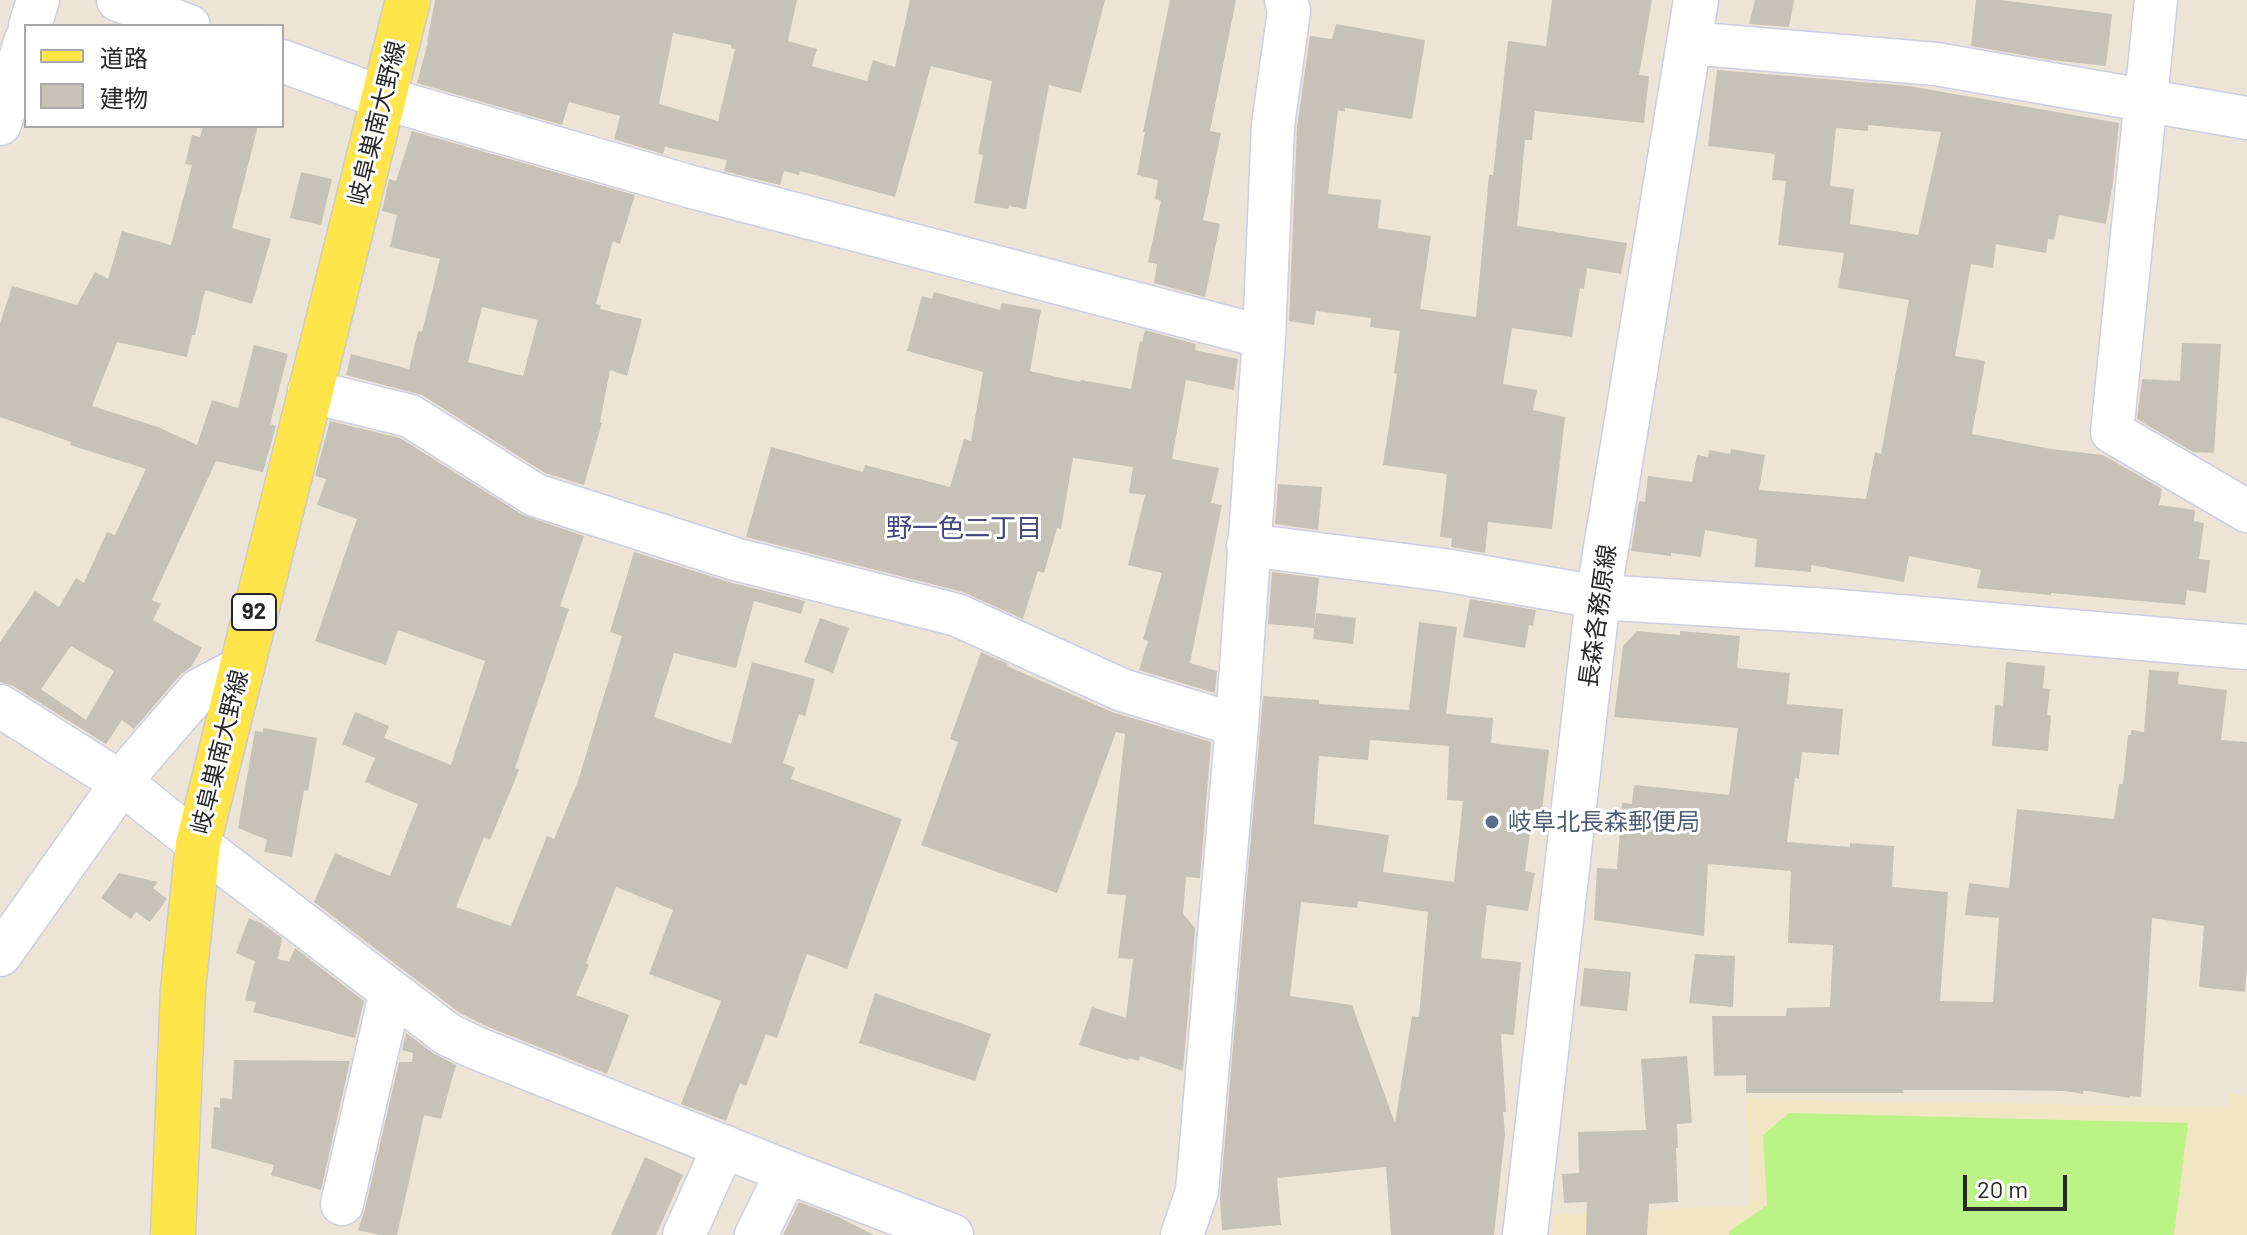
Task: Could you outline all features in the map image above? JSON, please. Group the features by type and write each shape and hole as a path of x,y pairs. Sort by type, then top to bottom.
{"main road":[{"name":"岐阜巣南大野線","path":"173,1235 183,990 198,844 408,0"},
{"name":"長森各務原線","path":"1525,1235 1598,597 1696,0"},
{"path":"1598,597 1828,611 2247,647"}],"street":[{"path":"31,24 38,0"},
{"path":"118,0 184,24"},
{"path":"1182,1235 1197,1191 1237,725 1264,337 1273,125 1289,11 1286,0"},
{"path":"2156,0 2112,432 2247,511"},
{"path":"1689,43 1936,64 2247,118"},
{"path":"0,124 24,46"},
{"path":"284,62 383,98 692,187 1264,337"},
{"path":"309,391 410,416 535,495 735,559 957,615 1122,690 1237,725"},
{"path":"1248,545 1444,570 1598,597"},
{"path":"0,955 136,763 199,690 241,668"},
{"path":"0,706 122,783 447,1034 787,1172 952,1235"},
{"path":"342,1204 391,991"},
{"path":"684,1235 724,1146"},
{"path":"756,1235 787,1172"}],"shaded area":[{"path":"2230,1093 2247,1096 2247,1235 1552,1235 1554,1215 1750,1205 1745,1099 2225,1107"}],"green space":[{"path":"1789,1113 2188,1123 2174,1235 1729,1235 1730,1231 1767,1205 1763,1135"}],"building":[{"path":"435,0 797,0 788,41 817,49 812,66 867,81 873,60 895,67 910,0 1105,0 1081,93 1049,85 1026,209 974,203 983,155 978,154 992,81 931,66 895,197 800,171 799,175 784,171 780,185 724,171 727,160 665,147 663,154 614,139 620,116 569,102 562,125 417,83","holes":["673,33 731,45 735,49 718,121 659,104"]},
{"path":"1170,0 1236,0 1210,131 1221,133 1203,220 1220,224 1205,297 1154,283 1157,264 1148,262 1161,201 1155,199 1158,180 1137,175"},
{"path":"1552,0 1652,0 1639,75 1649,76 1644,123 1535,111 1532,140 1525,140 1517,226 1627,243 1621,274 1587,268 1584,289 1580,288 1572,337 1512,328 1503,384 1537,390 1533,410 1565,417 1552,529 1488,522 1485,553 1451,547 1452,538 1440,537 1447,474 1383,465 1397,374 1394,373 1400,331 1370,327 1371,318 1316,311 1314,325 1289,321 1297,127 1310,36 1332,39 1336,24 1425,40 1412,119 1345,108 1345,112 1338,110 1328,194 1381,200 1378,228 1431,236 1420,309 1476,317 1489,175 1493,175 1508,41 1546,46"},
{"path":"1755,0 1794,0 1789,27 1749,24"},
{"path":"1976,0 2000,0 2112,14 2106,66 1971,46"},
{"path":"1717,70 1909,86 2119,123 2106,224 2059,215 2054,240 2048,239 2046,253 1996,244 1993,268 1971,264 1955,356 1985,361 1972,434 2103,455 2162,489 2159,505 2195,510 2194,521 2204,523 2199,559 2210,560 2206,593 2187,590 2185,605 1977,588 1981,570 1909,556 1904,582 1811,565 1811,572 1755,567 1757,539 1705,530 1701,557 1631,551 1639,501 1645,502 1648,476 1692,482 1697,455 1708,457 1709,450 1730,454 1731,449 1765,455 1759,490 1866,499 1875,452 1881,454 1909,300 1838,288 1844,253 1778,245 1786,181 1772,180 1775,154 1708,146","holes":["1868,125 1941,132 1918,235 1850,224 1854,189 1830,186 1836,128 1868,131"]},
{"path":"202,128 257,128 232,228 271,239 252,304 205,290 187,357 117,342 92,406 158,427 197,445 212,400 238,408 254,345 288,354 270,424 276,426 263,472 216,461 152,600 161,604 153,620 202,648 191,667 181,674 134,729 122,720 106,744 13,686 0,682 0,642 35,591 59,607 76,578 84,583 107,532 115,535 146,469 70,445 71,442 0,417 0,324 12,286 77,305 95,272 108,279 122,231 171,245 192,165 185,164 192,135 200,137","holes":["71,646 114,671 86,720 41,689"]},
{"path":"412,131 635,195 620,244 613,241 596,304 601,305 600,309 642,319 627,376 610,370 602,423 584,485 545,473 422,395 346,375 351,354 409,369 418,331 422,332 440,259 390,247 397,215 382,211 389,179 396,181","holes":["482,307 538,320 523,376 468,362"]},
{"path":"301,172 332,179 321,225 290,218"},
{"path":"934,292 1000,310 1002,303 1041,310 1030,371 1131,389 1145,330 1196,344 1195,350 1238,359 1234,390 1186,380 1172,459 1219,468 1211,503 1222,505 1190,663 1217,671 1215,693 1139,670 1148,641 1143,639 1162,573 1128,565 1145,495 1129,493 1133,467 1073,458 1061,529 1057,528 1044,573 1038,571 1023,619 963,592 746,537 771,447 863,472 865,465 950,487 964,439 971,441 983,372 907,351 922,296 932,299"},
{"path":"2182,343 2221,344 2214,453 2193,452 2137,419 2142,379 2180,381"},
{"path":"330,421 400,438 523,515 584,536 560,606 569,609 515,768 519,770 490,840 484,837 456,907 511,926 547,836 554,839 578,781 622,636 610,632 634,552 729,582 805,601 801,614 754,601 736,668 674,653 654,717 731,744 752,662 815,679 805,716 799,714 783,763 795,768 791,779 902,819 847,969 807,954 777,1038 766,1034 746,1086 740,1083 726,1121 681,1104 721,1001 649,974 673,910 616,887 576,995 629,1015 607,1074 460,1013 314,902 335,853 390,876 418,804 365,782 375,758 342,744 355,712 389,726 384,738 451,765 485,661 398,630 386,665 315,641 357,519 317,505 326,479 315,476"},
{"path":"1278,484 1322,487 1318,530 1275,524"},
{"path":"1272,572 1319,578 1314,628 1268,624"},
{"path":"1470,599 1536,610 1533,626 1529,625 1525,648 1463,637"},
{"path":"1316,613 1356,618 1353,644 1313,639"},
{"path":"820,618 849,628 833,673 804,662"},
{"path":"1419,622 1457,627 1446,714 1493,718 1491,743 1549,750 1542,811 1533,810 1525,871 1535,873 1528,911 1487,905 1481,958 1521,962 1514,1035 1501,1034 1506,1112 1503,1112 1505,1134 1494,1235 1391,1235 1386,1167 1277,1178 1281,1225 1222,1230 1220,1199 1263,696 1319,700 1319,704 1409,710","holes":["1370,740 1449,746 1447,800 1463,801 1454,882 1383,872 1389,835 1314,824 1319,756 1368,760","1358,901 1428,912 1419,1017 1412,1016 1395,1123 1352,1005 1290,996 1301,902 1357,908"]},
{"path":"1637,631 1740,636 1737,668 1790,673 1787,704 1843,709 1839,755 1802,752 1799,779 1795,778 1787,842 1850,847 1850,843 1894,846 1892,887 1948,892 1940,1001 1993,1002 1999,918 1965,915 1969,883 2009,888 2017,809 2114,819 2119,784 2123,784 2128,735 2131,735 2131,730 2144,732 2149,670 2179,672 2178,684 2227,690 2221,740 2247,742 2245,992 2199,987 2204,926 2152,918 2141,1097 2088,1091 2083,1091 2083,1094 1993,1090 1746,1093 1746,1075 1714,1076 1712,1016 1786,1016 1787,1008 1830,1007 1833,945 1788,943 1791,871 1708,864 1704,936 1594,920 1597,868 1617,869 1622,803 1632,804 1634,785 1729,795 1738,728 1614,717 1623,646"},
{"path":"981,652 1112,712 1211,742 1200,878 1186,877 1183,914 1195,928 1183,1071 1140,1056 1139,1061 1128,1060 1079,1045 1092,1007 1126,1018 1133,959 1118,958 1126,895 1107,894 1125,734 1116,732 1057,893 921,845 958,742 950,739"},
{"path":"2006,662 2045,666 2043,688 2050,689 2047,715 2051,716 2048,751 1992,746 1995,705 2003,706"},
{"path":"263,728 317,738 292,857 264,852 267,840 238,828 255,731 263,732"},
{"path":"119,873 158,882 153,888 167,899 150,922 136,912 131,919 101,898"},
{"path":"249,918 282,938 278,959 289,962 295,948 364,1001 355,1038 253,1012 256,1002 245,1000 255,961 236,953"},
{"path":"1695,954 1735,956 1733,1007 1689,1003"},
{"path":"1584,968 1631,972 1627,1011 1580,1006"},
{"path":"875,993 991,1034 975,1081 859,1043"},
{"path":"406,1033 456,1065 441,1119 424,1115 397,1235 380,1235 358,1230 399,1062 412,1062 413,1053 402,1050"},
{"path":"1687,1056 1692,1123 1677,1124 1678,1202 1649,1204 1647,1235 1586,1235 1587,1202 1564,1203 1562,1174 1579,1173 1578,1132 1646,1130 1641,1059"},
{"path":"234,1060 350,1061 321,1190 271,1175 274,1165 211,1148 214,1107 220,1108 220,1098 232,1099"},
{"path":"645,1157 683,1175 656,1235 611,1235"},
{"path":"799,1202 836,1216 874,1235 783,1235"}],"place":[{"name":"岐阜北長森郵便局","path":"1492,822"}],"district":[{"name":"野一色二丁目","path":"964,528"}]}
